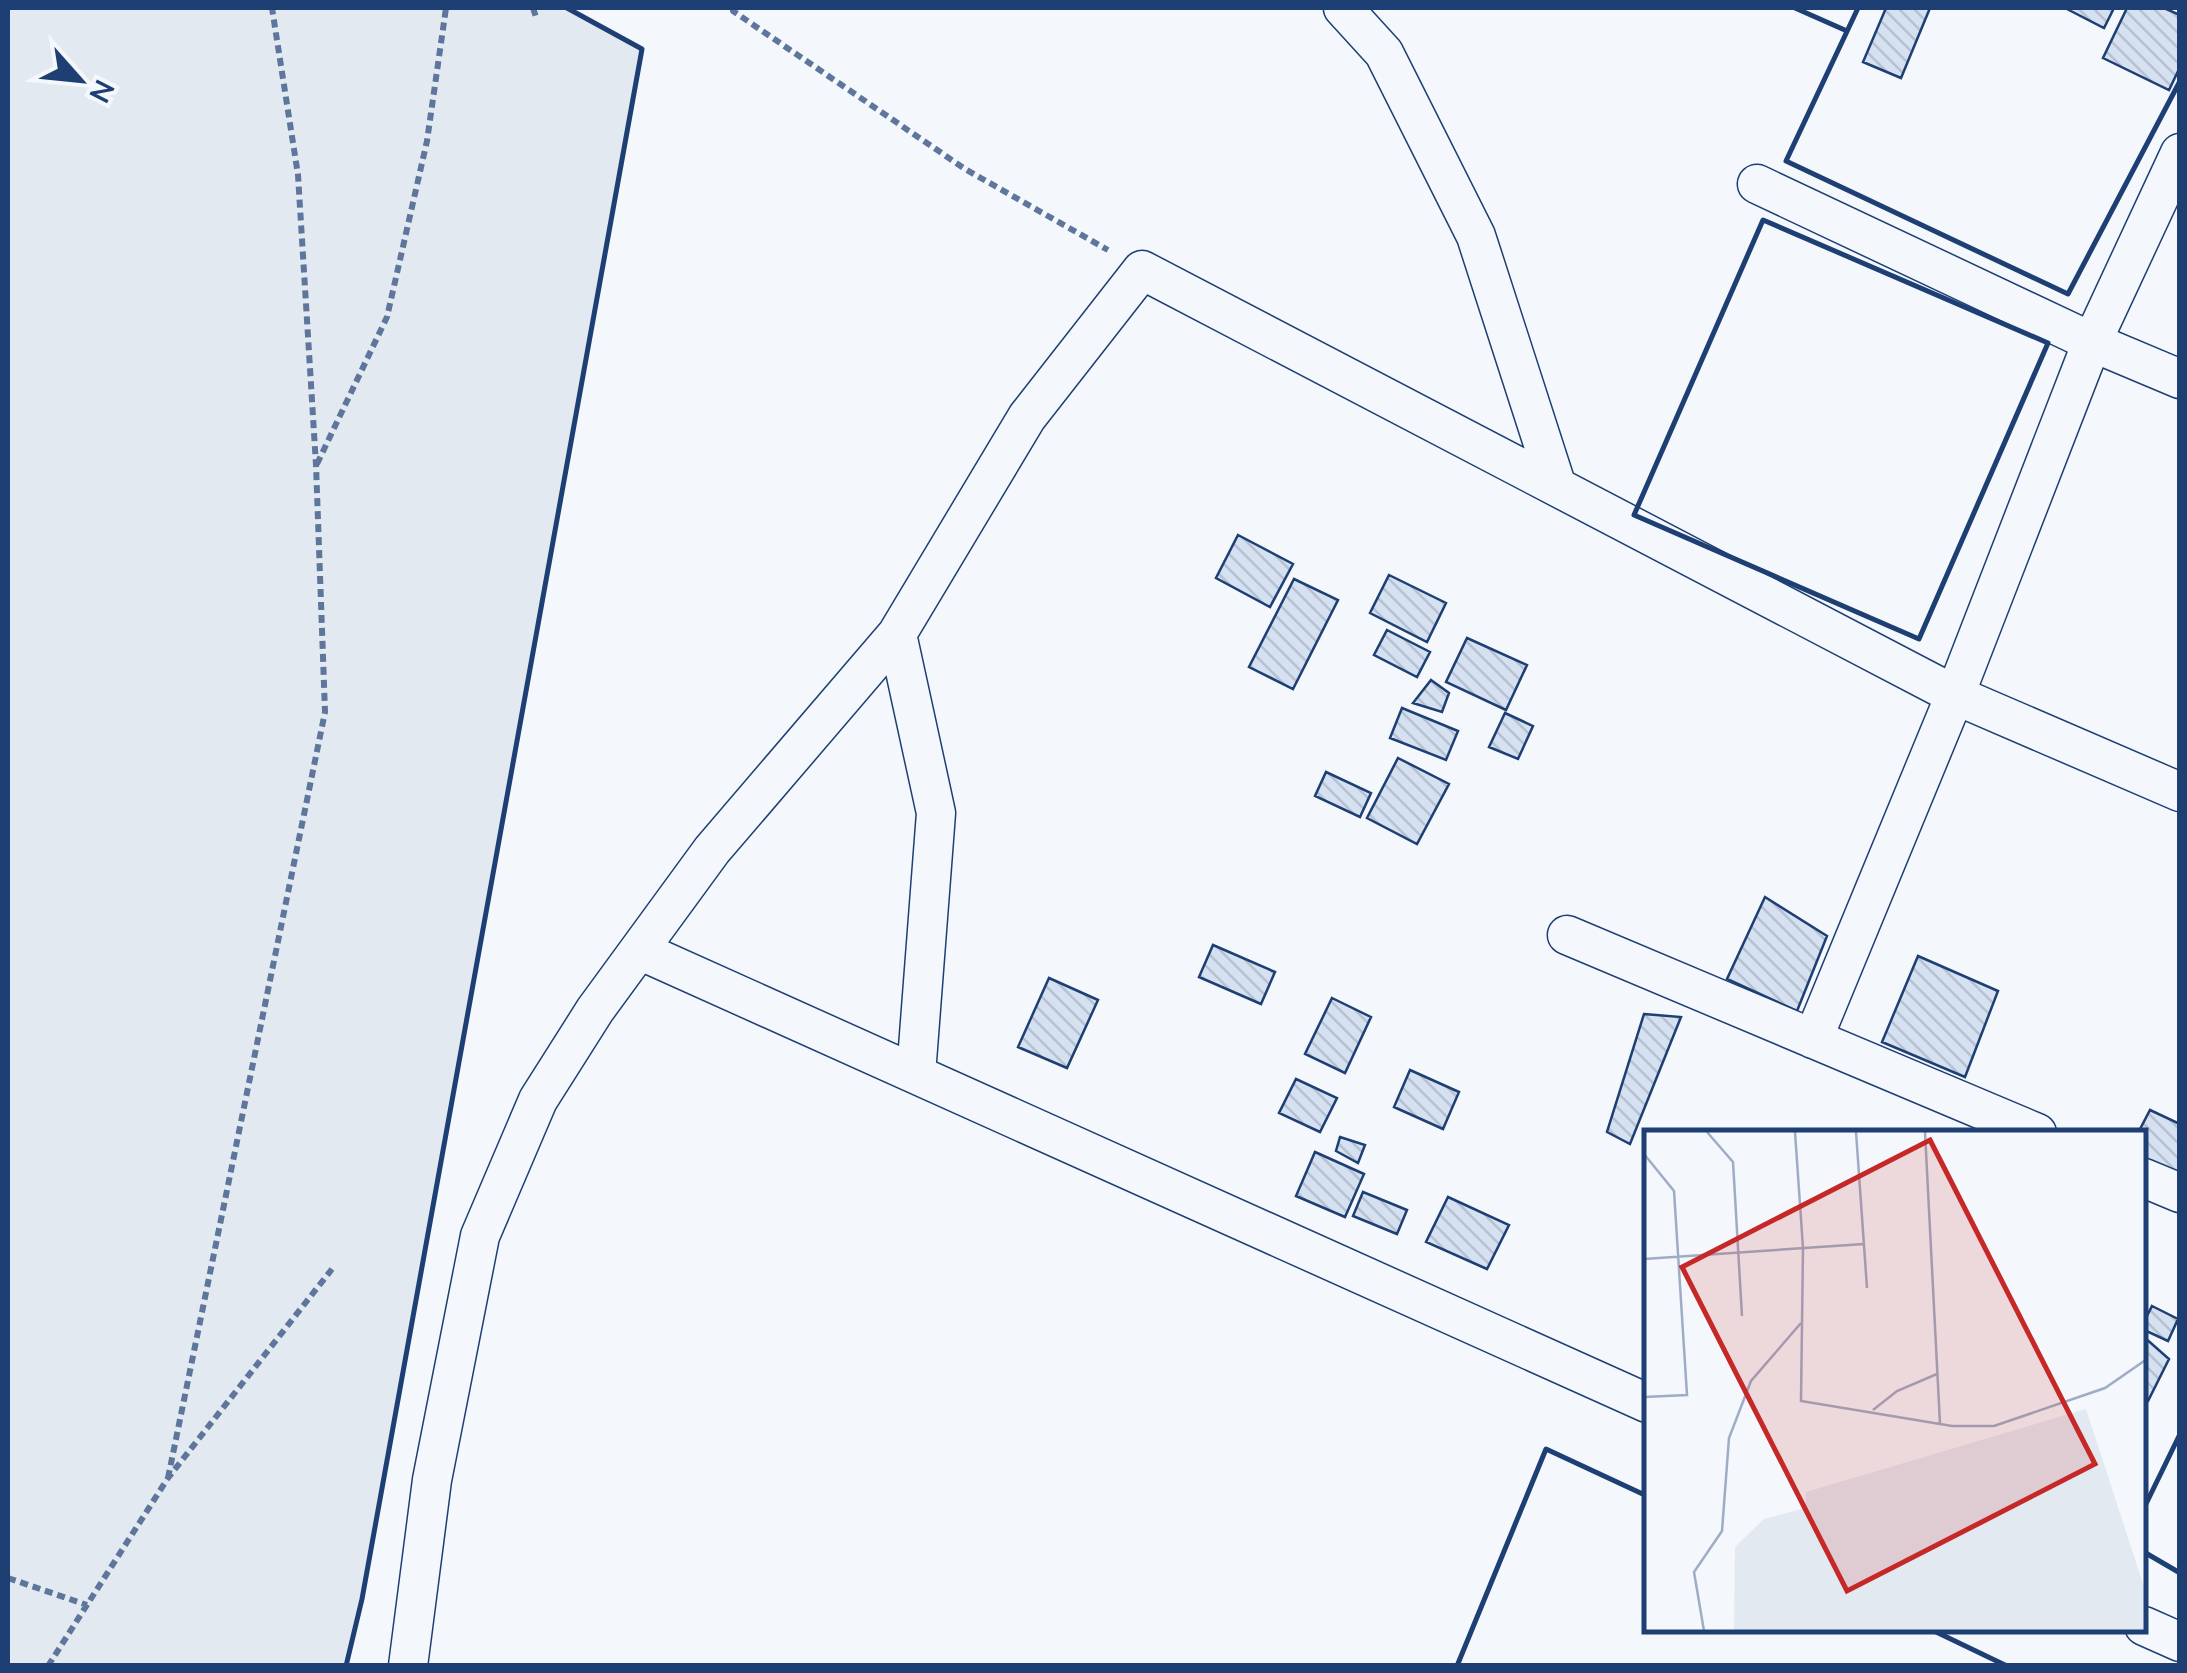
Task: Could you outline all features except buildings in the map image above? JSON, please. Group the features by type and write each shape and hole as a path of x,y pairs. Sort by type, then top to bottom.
{"street":[{"path":"1343,8 1384,53 1476,236 1557,487"},
{"path":"1812,1039 1954,696 2092,342 2180,153"},
{"path":"1756,184 2092,342 2180,379"},
{"path":"408,1666 432,1480 480,1236 538,1100 595,1010 712,850 897,634 1027,417 1142,270 1954,696 2180,792"},
{"path":"897,634 936,812 916,1074"},
{"path":"1567,935 2030,1130"},
{"path":"639,950 1644,1402"},
{"path":"2147,1179 2180,1193"},
{"path":"2147,1627 2180,1642"}],"path":[{"path":"168,1478 325,712 316,465 298,175 272,8"},
{"path":"316,465 388,316 427,141 446,8"},
{"path":"534,8 536,17"},
{"path":"733,8 733,12 965,168 1142,270"},
{"path":"48,1666 168,1478 332,1269"},
{"path":"8,1578 87,1605"}],"shaded area":[{"path":"8,8 567,8 642,49 362,1599 346,1665 8,1665"}],"wall":[{"path":"346,1666 362,1599 642,49 567,8"},
{"path":"1795,8 1847,31"},
{"path":"1858,8 1786,161 2068,294 2180,81"},
{"path":"1763,220 2048,343 1919,639 1634,515 1763,220"},
{"path":"2147,1502 2180,1434"},
{"path":"1457,1666 1546,1449 1644,1495"},
{"path":"2147,1554 2180,1573"},
{"path":"1938,1633 2007,1666"}]}
